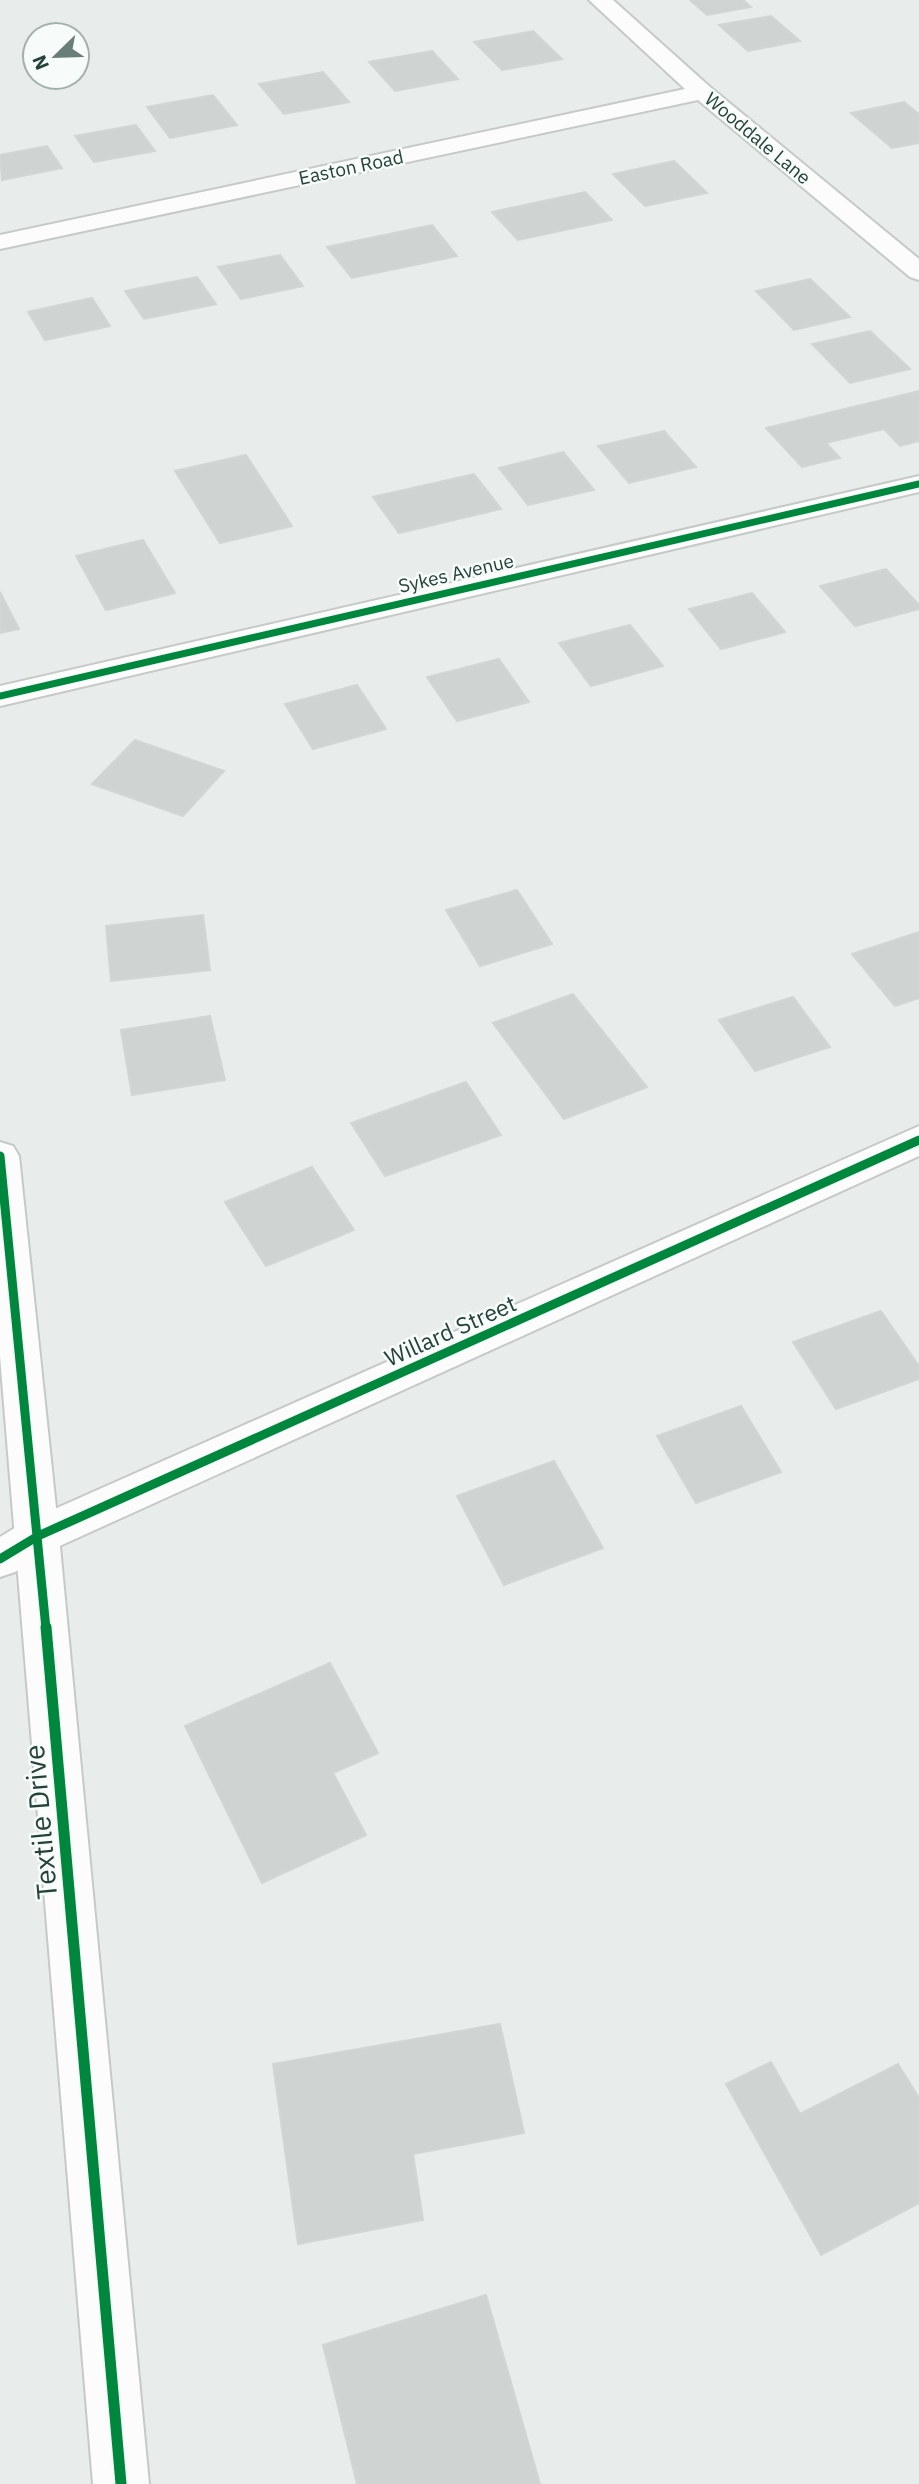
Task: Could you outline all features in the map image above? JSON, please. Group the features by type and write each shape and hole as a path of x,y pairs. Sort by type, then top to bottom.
{"street":[{"name":"Wooddale Lane","path":"600,0 702,92 919,272"},
{"name":"Easton Road","path":"0,242 702,92"},
{"name":"Sykes Avenue","path":"0,696 919,484"},
{"name":"Willard Street","path":"19,1548 919,1140"},
{"name":"Textile Drive","path":"0,1156 19,1548 121,2484"}],"building":[{"path":"690,0 743,0 751,7 707,15"},
{"path":"771,16 800,41 748,51 719,25"},
{"path":"533,31 562,59 502,70 474,42"},
{"path":"432,51 458,79 395,91 369,62"},
{"path":"323,72 349,102 284,114 259,84"},
{"path":"213,95 237,125 170,138 147,107"},
{"path":"904,102 919,114 919,143 892,148 851,113"},
{"path":"136,125 155,151 94,162 75,136"},
{"path":"47,146 62,168 2,180 0,155"},
{"path":"674,161 707,193 645,206 613,174"},
{"path":"585,192 612,220 518,240 492,212"},
{"path":"432,225 457,256 352,278 327,247"},
{"path":"280,255 303,286 241,299 218,267"},
{"path":"197,277 216,304 144,319 125,291"},
{"path":"810,279 850,317 794,330 756,291"},
{"path":"92,298 110,326 45,340 28,312"},
{"path":"870,331 910,369 850,383 812,344"},
{"path":"919,391 919,441 900,446 884,429 826,443 840,458 802,467 766,428"},
{"path":"664,431 696,467 629,483 598,446"},
{"path":"563,452 594,490 528,505 499,468"},
{"path":"246,455 292,526 220,543 175,471"},
{"path":"474,474 501,509 399,533 373,497"},
{"path":"143,540 175,593 106,610 76,556"},
{"path":"886,569 919,605 919,609 855,626 820,586"},
{"path":"0,592 19,629 0,633"},
{"path":"752,593 785,632 721,649 689,609"},
{"path":"630,625 663,666 591,686 559,643"},
{"path":"499,659 529,702 457,721 427,677"},
{"path":"357,685 386,729 313,749 285,704"},
{"path":"135,740 224,771 183,816 92,784"},
{"path":"517,890 552,944 480,966 446,910"},
{"path":"203,915 210,970 111,981 106,926"},
{"path":"919,932 919,998 895,1006 852,954"},
{"path":"573,994 647,1087 564,1119 493,1023"},
{"path":"793,997 830,1047 755,1071 719,1020"},
{"path":"210,1016 225,1080 132,1095 121,1030"},
{"path":"466,1082 501,1135 385,1176 351,1123"},
{"path":"312,1167 354,1230 266,1266 225,1202"},
{"path":"881,1311 919,1366 919,1379 836,1409 793,1342"},
{"path":"741,1406 781,1472 696,1503 657,1436"},
{"path":"554,1461 603,1548 504,1585 457,1496"},
{"path":"330,1663 378,1753 333,1773 366,1835 262,1883 185,1726"},
{"path":"500,2024 524,2133 413,2154 423,2220 298,2244 273,2064"},
{"path":"771,2062 800,2114 898,2064 919,2098 919,2203 821,2255 726,2084"},
{"path":"486,2295 540,2484 357,2484 323,2345"}],"cycle path":[{"path":"0,696 919,484"},
{"path":"0,1559 38,1536 919,1140"},
{"path":"0,1156 38,1536 121,2484"}]}
